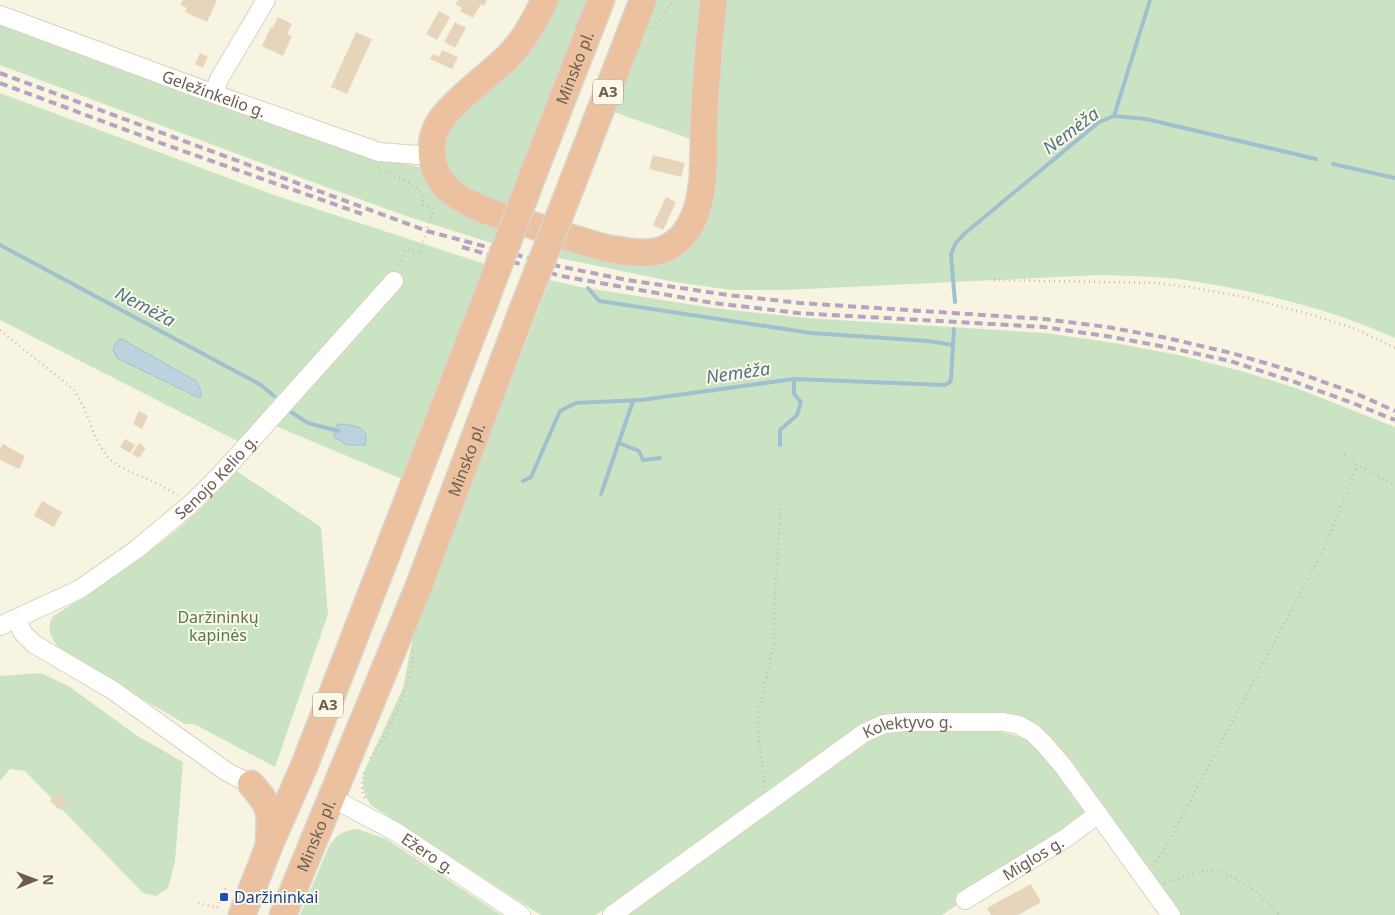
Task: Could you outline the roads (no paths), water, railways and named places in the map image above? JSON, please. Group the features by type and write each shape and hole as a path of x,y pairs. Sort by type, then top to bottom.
{"highway":[{"path":"544,0 534,24 509,56 452,107 434,132 431,156 435,170 443,183 452,192 466,202 491,212 606,248 652,252 665,249 677,242 686,232 694,217 700,198 703,167 706,72 714,0"},
{"name":"Minsko pl.","path":"242,915 269,846 305,764 601,0"},
{"name":"Minsko pl.","path":"283,915 419,586 521,314 643,0"},
{"path":"251,784 271,785 290,776 305,764"},
{"path":"251,784 262,796 268,807 270,816 269,846"}],"street":[{"path":"214,94 219,79 266,0"},
{"name":"Geležinkelio g.","path":"0,15 214,94 379,152 431,156"},
{"name":"Senojo Kelio g.","path":"8,622 80,589 137,549 192,503 222,473 394,280"},
{"path":"8,622 34,644 114,691 227,772 251,784"},
{"name":"Kolektyvo g.","path":"612,915 864,733 884,724 906,722 1003,722 1020,725 1033,733 1063,766 1170,915"},
{"name":"Ežero g.","path":"332,798 396,832 521,915"},
{"name":"Miglos g.","path":"965,900 1066,838 1098,814"}],"water":[{"path":"122,339 196,381 201,391 201,397 197,397 117,358 113,349 117,341"},
{"path":"338,424 355,426 363,430 366,439 365,445 347,445 334,437 334,430"}],"waterway":[{"path":"1114,116 1150,0"},
{"name":"Nemėža","path":"955,302 951,255 955,244 964,234 1099,122 1114,116 1146,119 1316,159"},
{"name":"Nemėža","path":"1333,164 1395,178"},
{"name":"Nemėža","path":"0,245 261,385 274,396"},
{"path":"588,288 599,301 811,333 928,341 953,345"},
{"name":"Nemėža","path":"523,481 531,477 560,411 576,403 641,400 794,379 945,385 951,379 954,329"},
{"path":"780,445 780,430 797,415 801,402 794,394 794,379"},
{"path":"601,494 633,401"},
{"name":"Nemėža","path":"291,412 308,423 338,431"},
{"path":"619,443 639,451 643,460 660,458"}],"railway":[{"path":"0,73 427,231 558,266 627,280 728,295 800,303 1044,319 1107,327 1167,338 1231,353 1296,372 1357,394 1395,411"},
{"path":"0,83 169,146 362,214"},
{"path":"462,247 561,276 713,303 798,313 1043,327 1166,347 1230,361 1295,382 1395,420"}],"place":[{"name":"Daržininkai","path":"224,897"}],"park label":[{"name":"Daržininkų kapinės","path":"218,626"}]}
